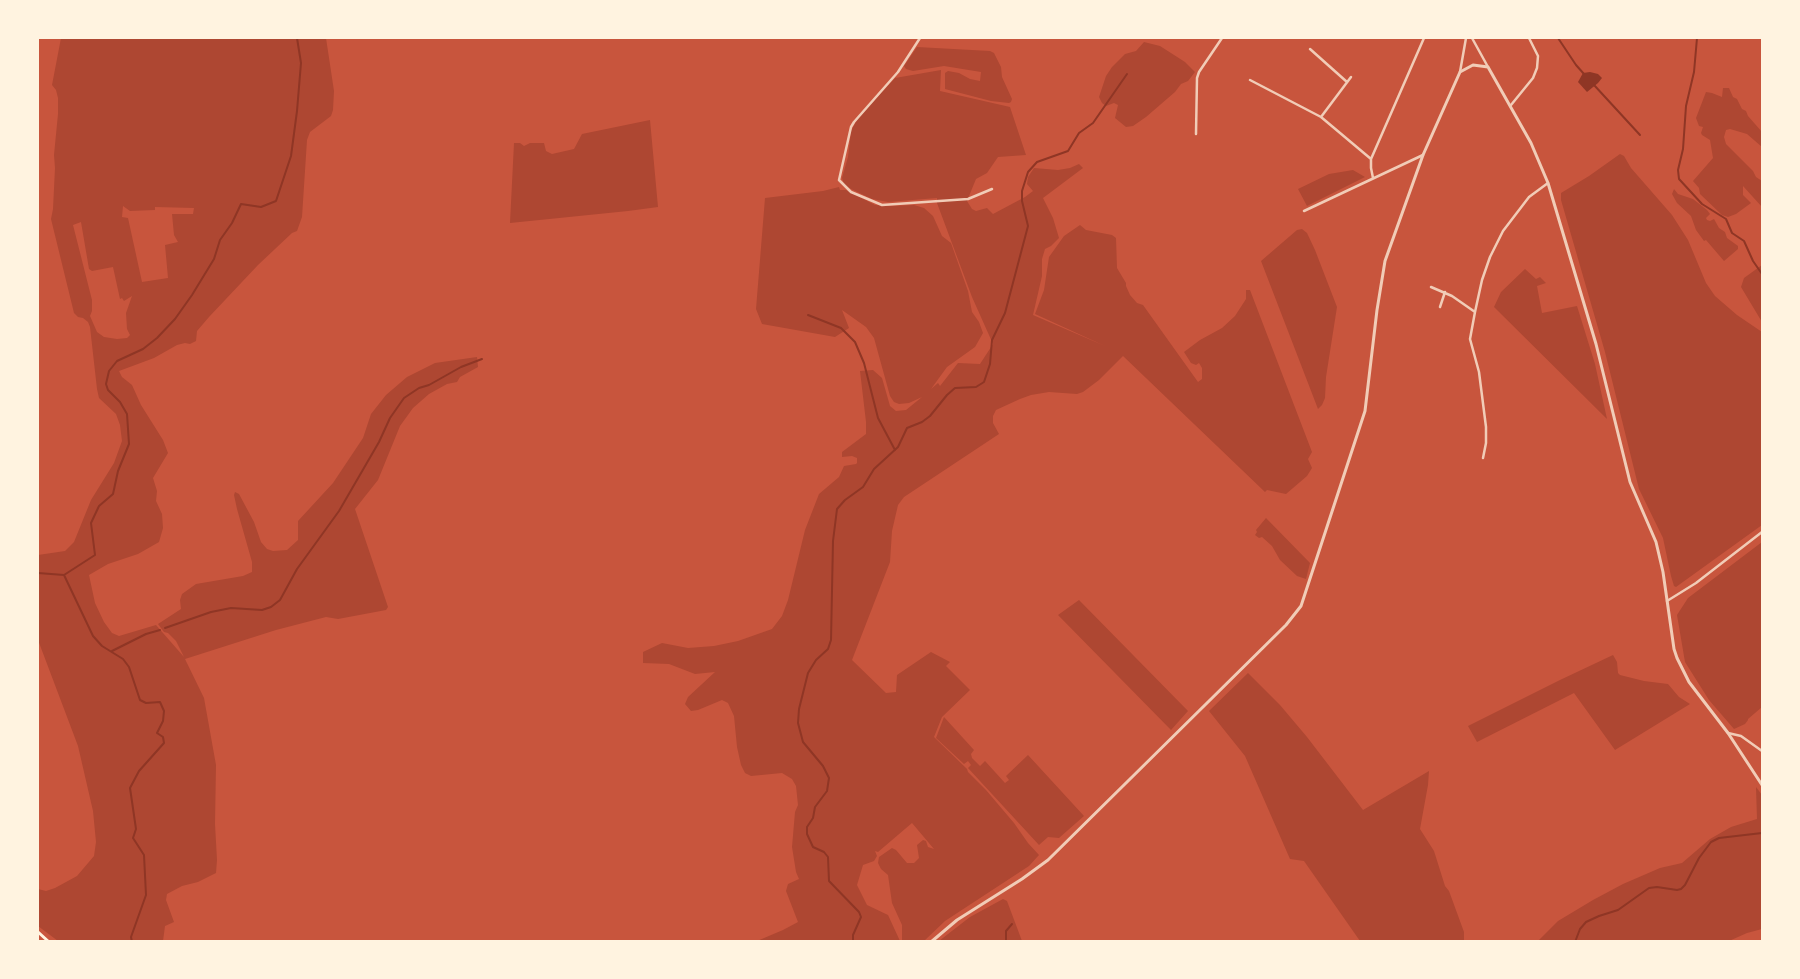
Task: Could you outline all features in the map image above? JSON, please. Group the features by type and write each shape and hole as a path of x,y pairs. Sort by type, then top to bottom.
{"main road":[{"path":"38,932 50,942"}],"street":[{"path":"920,38 898,72 851,127 839,180 851,192 882,205 968,199 992,189"},
{"path":"1196,134 1197,78 1222,38"},
{"path":"1373,178 1370,168 1371,159 1424,38"},
{"path":"931,942 964,915 1022,880 1048,860 1286,625 1301,606 1365,411 1385,261 1423,155 1460,72 1466,38"},
{"path":"1472,38 1511,105 1548,183 1596,344 1628,474 1656,542 1663,572 1674,650 1689,682 1728,733 1762,785"},
{"path":"1511,105 1533,78 1538,68 1536,51 1529,38"},
{"path":"1310,48 1347,82"},
{"path":"1460,72 1473,64 1488,67"},
{"path":"1320,117 1351,77"},
{"path":"1250,80 1320,117 1371,159"},
{"path":"1304,211 1423,155"},
{"path":"1483,458 1486,444 1486,427 1478,367 1470,339 1482,280 1490,257 1503,231 1529,197 1548,183"},
{"path":"1431,287 1445,292 1475,312"},
{"path":"1440,306 1445,292"},
{"path":"1667,601 1696,584 1762,532"},
{"path":"1728,733 1741,736 1762,751"}],"shaded area":[{"path":"61,38 326,38 334,91 331,116 310,132 307,140 302,217 297,231 292,233 258,265 209,317 197,331 196,341 190,344 177,345 154,358 119,371 122,377 132,385 141,405 163,440 168,453 153,478 157,491 156,501 162,514 163,528 159,542 138,554 108,564 89,575 95,603 104,622 112,633 119,636 156,625 184,657 176,641 168,633 164,632 158,624 181,609 180,600 182,594 196,584 243,576 252,572 252,562 237,509 235,492 239,494 254,522 261,542 267,549 273,551 287,550 298,540 298,521 333,483 363,438 371,414 386,395 407,377 435,363 477,357 478,367 460,377 457,382 447,384 429,394 413,408 400,426 378,480 355,509 388,607 386,610 338,619 326,617 276,630 185,659 204,698 216,765 216,873 167,894 166,900 174,922 165,926 163,941 58,941 38,926 38,889 46,891 55,888 77,876 94,856 96,842 93,811 78,746 38,640 38,555 65,551 74,542 91,500 114,463 122,441 120,425 116,414 99,398 90,327 88,322 74,313 51,219 58,114 58,98 56,90 52,85","holes":["123,206 130,211 155,210 155,207 194,208 193,214 172,214 174,235 178,242 165,245 168,278 142,282 128,218 122,217","81,222 89,269 92,271 113,267 120,299 122,298 124,301 132,296 126,313 127,329 130,335 127,338 104,337 97,332 90,316 92,300 73,225"]},
{"path":"1144,42 1160,46 1185,62 1195,72 1188,81 1181,84 1175,92 1146,117 1133,126 1126,127 1115,118 1118,105 1114,103 1106,106 1099,97 1106,76 1112,67 1125,54 1136,51"},
{"path":"917,47 990,51 994,53 1001,67 1002,77 1012,99 1011,102 991,101 945,89 945,73 948,71 980,81 981,72 944,66 913,71 906,69 904,66"},
{"path":"941,70 940,91 1010,107 1026,155 998,157 987,173 976,179 967,201 972,209 976,211 987,208 993,214 1025,197 1033,191 1027,184 1028,177 1034,168 1058,170 1079,164 1083,168 1043,198 1053,218 1059,238 1045,249 1042,259 1042,276 1033,315 1105,346 1035,314 1044,290 1049,257 1064,236 1080,225 1086,230 1112,235 1116,238 1117,268 1126,283 1130,295 1137,303 1143,305 1198,382 1202,379 1202,368 1199,363 1196,365 1191,363 1184,352 1200,340 1222,328 1235,316 1246,299 1246,290 1250,290 1312,452 1308,459 1312,468 1307,476 1286,494 1267,490 1265,492 1123,356 1099,380 1083,392 1077,394 1049,392 1031,395 996,410 993,416 993,423 999,434 904,497 898,505 892,531 890,562 852,660 886,693 896,692 897,675 931,652 950,662 946,666 970,690 942,717 934,737 986,790 1039,855 1029,866 945,921 924,941 902,941 902,925 892,903 888,875 881,869 878,863 879,857 892,848 907,863 914,863 919,858 917,845 923,840 926,841 928,847 934,849 912,823 878,852 875,851 877,856 874,861 863,865 857,885 867,905 888,915 900,941 757,941 798,922 786,891 788,884 799,879 792,847 795,812 798,805 796,786 792,779 782,773 751,776 745,773 737,747 734,716 728,703 722,700 691,711 685,704 688,697 715,672 695,674 669,664 643,663 643,652 662,643 688,648 714,646 738,641 772,629 782,616 788,600 805,530 819,494 839,477 844,466 857,463 857,458 852,456 842,457 842,452 866,434 860,371 873,370 882,378 890,406 896,411 906,410 922,397 909,403 899,404 894,402 890,396 874,338 866,327 842,310 849,328 835,337 762,324 756,309 765,198 823,191 839,187 840,190 846,190 875,205 914,205 924,208 933,216 942,236 951,243 968,291 972,312 979,322 983,333 975,347 947,367 931,389 938,383 940,386 958,363 980,364 993,344 972,297 937,203 937,198 888,202 872,199 849,188 844,184 842,178 848,157 851,131 857,120 870,105 895,78"},
{"path":"1583,73 1598,74 1602,78 1587,92 1578,82"},
{"path":"1723,88 1729,88 1742,109 1746,111 1762,132 1762,147 1747,134 1730,129 1726,130 1724,137 1726,144 1753,171 1756,177 1762,181 1762,207 1743,186 1743,195 1751,203 1736,214 1728,217 1722,215 1700,194 1699,188 1693,181 1713,158 1710,140 1702,135 1703,127 1699,126 1696,118 1706,92 1722,97"},
{"path":"650,120 658,207 510,223 514,143 520,143 524,146 530,143 544,143 546,151 552,154 574,149 582,134"},
{"path":"1620,154 1624,156 1631,168 1672,215 1688,240 1706,283 1715,296 1737,315 1762,332 1762,525 1676,587 1671,576 1663,538 1639,489 1605,352 1561,200 1561,193"},
{"path":"1353,170 1365,177 1307,206 1298,189 1329,174"},
{"path":"1674,189 1678,194 1693,199 1707,210 1710,214 1706,218 1707,220 1714,219 1719,228 1725,232 1727,238 1738,246 1738,249 1724,261 1706,240 1704,241 1696,230 1691,216 1677,203 1672,194"},
{"path":"1302,229 1307,233 1315,250 1337,307 1326,377 1325,398 1318,409 1261,261 1297,230"},
{"path":"1762,265 1762,322 1741,287 1744,278"},
{"path":"1525,269 1536,279 1540,277 1546,283 1537,286 1542,313 1577,306 1595,364 1607,419 1494,307 1501,292"},
{"path":"1266,518 1310,563 1306,579 1297,576 1280,560 1272,546 1262,537 1259,538 1255,535 1256,530"},
{"path":"1762,542 1762,707 1745,724 1734,729 1709,700 1685,662 1677,615 1688,598"},
{"path":"1079,600 1188,711 1171,730 1058,615"},
{"path":"1613,655 1620,675 1668,684 1679,697 1690,704 1615,750 1574,693 1477,742 1468,726 1560,680"},
{"path":"1248,673 1280,705 1307,737 1363,810 1429,771 1420,829 1434,851 1445,886 1449,891 1464,932 1464,941 1360,941 1304,861 1290,859 1245,756 1209,711"},
{"path":"944,717 974,750 971,754 972,758 980,766 985,761 1005,783 1009,780 1006,776 1028,755 1084,816 1059,838 1048,837 1039,845 968,768 971,765 968,761 964,764 936,738"},
{"path":"1756,787 1762,795 1762,929 1729,941 1538,941 1558,921 1593,900 1623,884 1660,868 1682,863 1710,839 1731,827 1757,819"},
{"path":"1003,899 1007,901 1022,941 939,941 970,917"}],"waterway":[{"path":"132,942 131,937 146,895 144,855 133,838 136,829 130,788 139,771 164,743 163,737 157,733 163,721 164,711 160,702 146,703 140,700 129,667 123,659 102,646 93,636 64,575 95,555 91,523 99,506 113,494 118,471 129,444 127,414 120,402 108,390 106,384 109,371 117,361 143,349 157,338 175,319 214,259 220,240 232,223 241,204 261,207 276,201 291,156 297,111 301,63 297,38"},
{"path":"1558,38 1584,74"},
{"path":"1697,38 1694,72 1686,106 1683,149 1678,170 1679,179 1702,204 1726,219 1732,233 1744,241 1753,261 1762,274"},
{"path":"853,942 853,935 861,917 859,912 829,881 828,857 824,852 813,847 807,834 807,827 813,818 815,807 827,791 829,778 823,766 803,742 798,723 799,709 808,673 816,660 828,649 831,640 833,541 837,509 845,500 863,487 874,469 898,447 907,428 922,422 930,416 955,388 976,387 984,382 990,364 992,340 1005,313 1028,226 1022,201 1022,191 1028,172 1037,162 1068,151 1079,133 1093,123 1127,74"},
{"path":"1594,85 1640,135"},
{"path":"808,315 841,328 855,342 864,363 878,418 895,450"},
{"path":"165,628 211,612 231,608 262,610 271,607 280,600 297,569 339,511 379,442 390,418 404,398 419,388 429,385 461,367 482,359"},
{"path":"38,573 64,575"},
{"path":"112,651 146,634 160,630"},
{"path":"1575,942 1580,929 1586,922 1618,910 1649,888 1681,889 1699,858 1711,842 1719,838 1762,833"},
{"path":"1006,942 1006,931 1012,924"}]}
